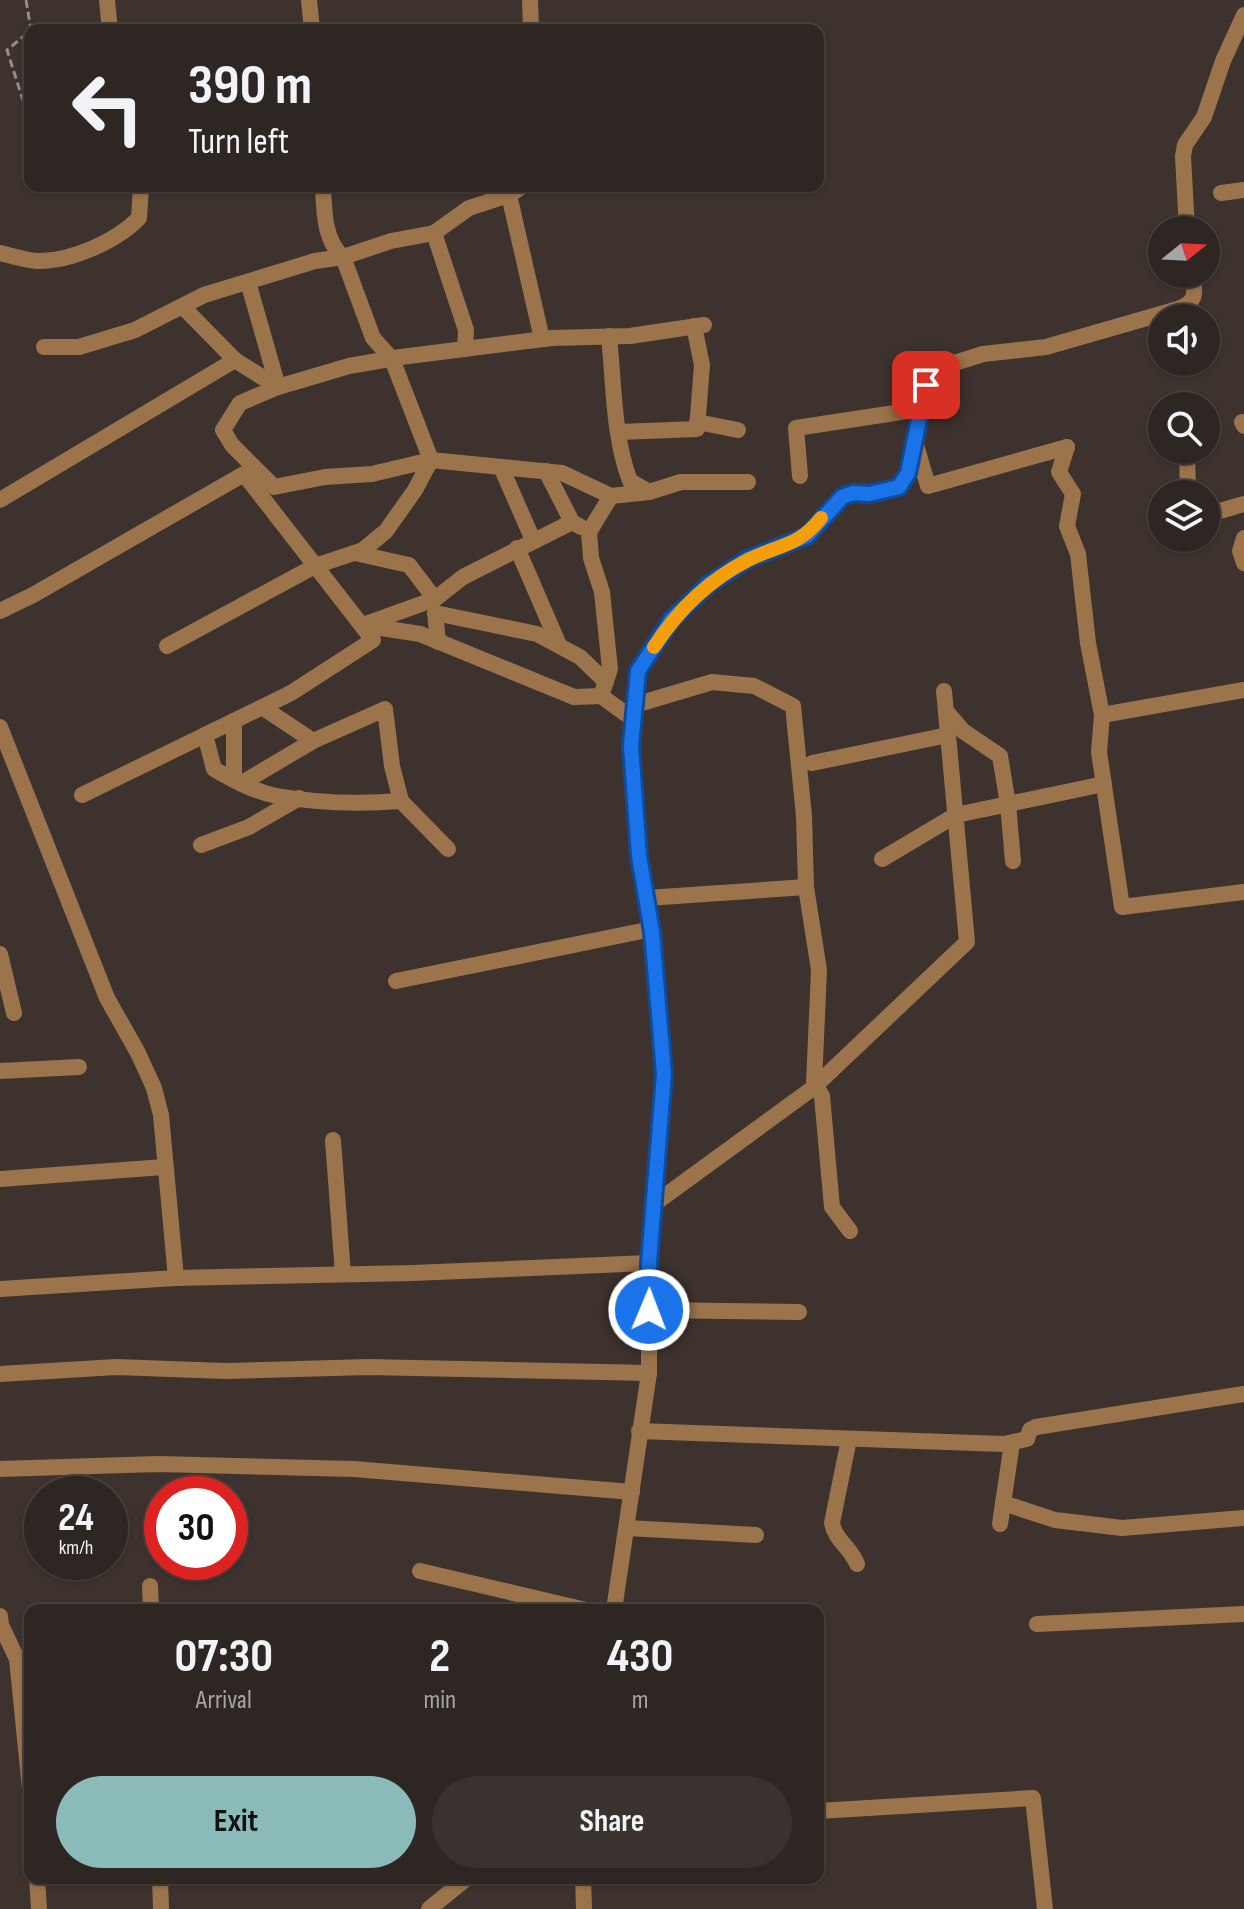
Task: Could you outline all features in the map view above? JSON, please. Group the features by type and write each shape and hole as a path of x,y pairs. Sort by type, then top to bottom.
{"street":[{"path":"107,0 109,24"},
{"path":"309,0 311,24"},
{"path":"530,0 531,24"},
{"path":"1186,216 1185,145 1204,117 1223,61 1244,15"},
{"path":"1221,193 1244,190"},
{"path":"0,253 38,261 78,253 106,242 126,232 139,218 141,192"},
{"path":"167,646 315,566 363,550 386,531 415,490 431,460 392,359 373,338 343,257 334,249 324,214 323,192"},
{"path":"44,347 79,347 135,330 204,295 315,261 343,257 391,241 434,233 469,208 511,192"},
{"path":"516,192 542,339"},
{"path":"434,233 466,330 465,349"},
{"path":"248,282 278,387"},
{"path":"615,1604 649,1373 649,1263 664,1074 652,929 638,840 631,746 638,671 672,619 700,592 748,559 807,536 842,497 899,487 908,473 926,385 948,365 983,354 1046,347 1178,309 1190,304 1193,288"},
{"path":"183,307 235,360 278,387"},
{"path":"618,432 697,429 702,365 699,326 609,336 542,339 349,366 278,387 240,403 223,430 232,445 274,487 325,477 372,474 431,460 562,473 611,496 649,492 681,482 748,482"},
{"path":"609,336 623,463 630,481 649,492"},
{"path":"0,500 235,360"},
{"path":"800,476 796,428 921,409"},
{"path":"697,422 738,430"},
{"path":"915,441 928,486 1067,447 1059,472 1073,494 1067,526 1078,554 1088,643 1102,715 1099,752 1122,907 1244,892"},
{"path":"501,467 533,540"},
{"path":"546,471 572,522 589,532"},
{"path":"0,611 244,474 373,640 291,693 82,795"},
{"path":"603,689 610,669 602,592 591,558 589,532 611,496"},
{"path":"1220,511 1244,504"},
{"path":"362,625 435,599 463,577 572,522"},
{"path":"1244,538 1240,551 1244,563"},
{"path":"517,548 559,645"},
{"path":"355,553 409,565 435,599"},
{"path":"438,642 435,613 537,634 580,657 603,689 634,712"},
{"path":"362,625 420,634 574,697 603,689"},
{"path":"634,712 712,682 754,686 793,706 804,816 806,887 819,970 816,1086 822,1096 832,1207 850,1231"},
{"path":"1102,715 1244,690"},
{"path":"654,1204 816,1086 967,942 944,691"},
{"path":"262,707 313,741"},
{"path":"238,782 313,741 385,709 392,766 401,801 448,849"},
{"path":"946,711 963,731 1000,756 1013,861"},
{"path":"234,721 238,782"},
{"path":"0,727 107,998 154,1088 161,1115 176,1278"},
{"path":"205,735 214,769 275,796 401,801"},
{"path":"812,763 948,735"},
{"path":"882,859 956,815 1104,784"},
{"path":"201,845 249,827 299,798"},
{"path":"647,898 806,887"},
{"path":"396,981 652,929"},
{"path":"0,954 14,1013"},
{"path":"0,1071 79,1067"},
{"path":"333,1140 343,1274"},
{"path":"0,1179 164,1167"},
{"path":"0,1289 176,1278 649,1263"},
{"path":"649,1310 799,1312"},
{"path":"0,1374 116,1367 225,1371 368,1367 649,1373"},
{"path":"639,1431 1012,1443 1027,1439 1030,1430 1036,1427 1244,1394"},
{"path":"849,1439 832,1523 834,1533 853,1552 857,1564"},
{"path":"1000,1524 1012,1443"},
{"path":"0,1469 158,1464 338,1468 632,1492"},
{"path":"1003,1503 1055,1520 1122,1528 1244,1518"},
{"path":"627,1528 756,1535"},
{"path":"420,1571 560,1604"},
{"path":"150,1586 151,1604"},
{"path":"1037,1624 1244,1614"},
{"path":"0,1616 17,1659 24,1729"},
{"path":"824,1811 1033,1798 1045,1909"},
{"path":"37,1884 39,1909"},
{"path":"160,1884 161,1909"},
{"path":"429,1909 448,1902 462,1884"},
{"path":"583,1884 584,1909"}],"path":[{"path":"26,0 29,24"},
{"path":"24,35 7,50 24,104"}],"slow traffic":[{"path":"654,647 672,619 709,584 748,559 807,536 821,518"}],"route":[{"path":"649,1310 649,1263 664,1074 652,932 639,856 631,746 638,671 672,619 709,584 748,559 807,536 842,497 899,487 908,473 926,385"}]}
